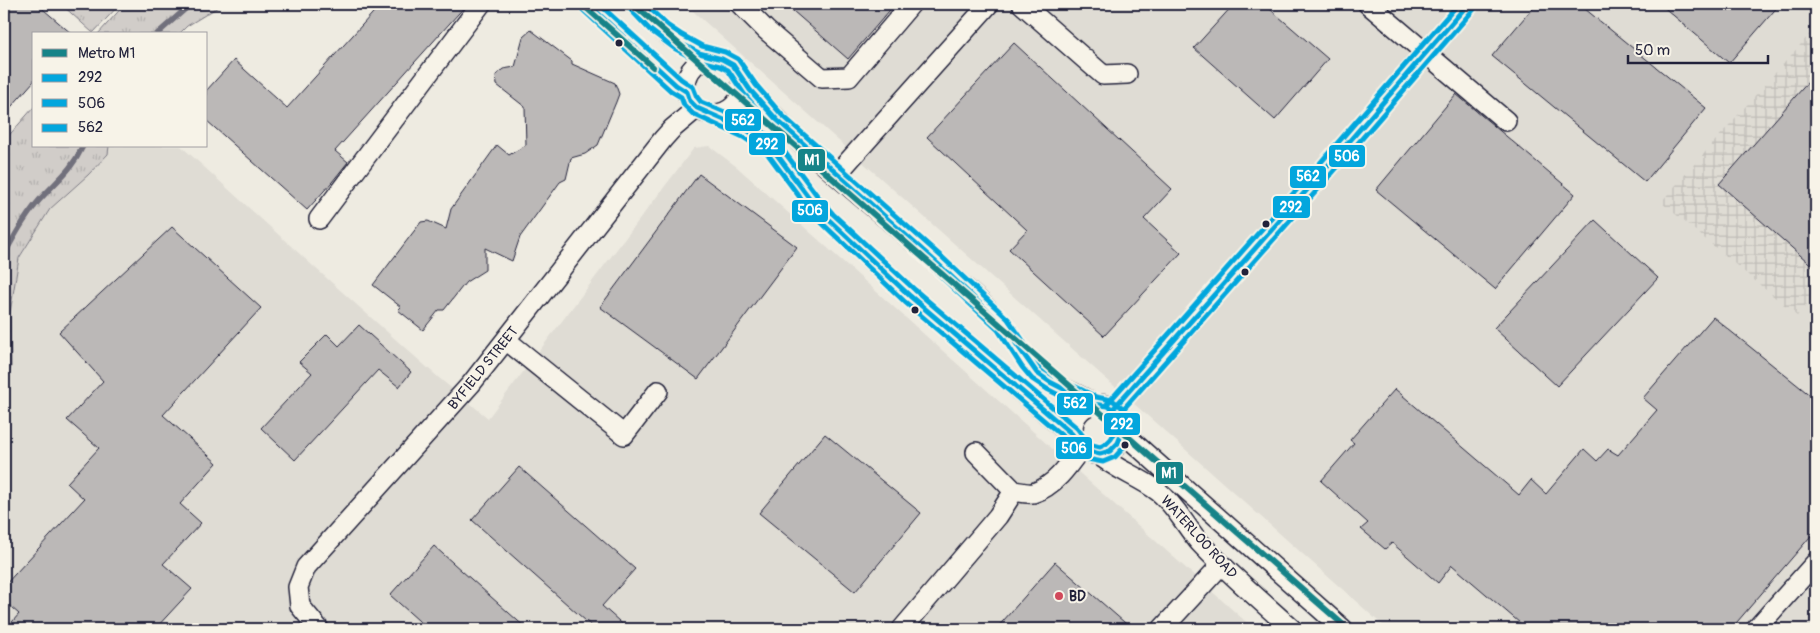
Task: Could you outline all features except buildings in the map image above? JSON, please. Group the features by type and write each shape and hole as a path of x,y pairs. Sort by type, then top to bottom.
{"street":[{"path":"319,219 482,4"},
{"path":"588,4 686,92"},
{"path":"740,4 766,30 822,78 849,77 911,4"},
{"path":"836,174 989,4"},
{"path":"1022,4 1102,75 1127,74"},
{"path":"1368,4 1506,122"},
{"path":"1114,409 1468,4"},
{"path":"646,8 660,30 677,42 695,52 712,58 723,59 732,64 777,120 944,268 1007,329 1025,359 1037,373 1049,382 1093,404"},
{"path":"712,58 703,60 695,65 689,73 686,82 686,92 690,101 704,111 720,113 729,110 736,104 741,96 742,78"},
{"name":"BYFIELD STREET","path":"319,629 300,606 298,587 306,567 429,433 471,384 663,139 672,129 704,111"},
{"name":"WATERLOO ROAD","path":"704,111 747,130 772,148 813,203 917,302 1084,446 1109,464 1135,476 1160,493 1191,533 1221,565 1292,629"},
{"path":"506,340 624,435 658,391"},
{"path":"1093,404 1102,404 1114,409 1122,421 1123,436 1118,444 1111,450 1084,446 1073,426 1075,418 1084,408 1093,404"},
{"name":"WATERLOO ROAD","path":"1123,430 1126,435 1343,629"},
{"path":"976,452 1014,492 1032,493 1052,483 1084,446"},
{"path":"902,629 998,516 1014,492"},
{"path":"1756,629 1816,562"},
{"path":"1162,629 1221,565"}],"shaded area":[{"path":"685,4 1816,4 1816,629 1387,629"},
{"path":"1816,27 1816,294 1797,316 1661,202"},
{"path":"709,146 737,167 1254,629 4,629 4,388 11,367 10,313 19,258 50,209 108,154 109,148 183,148 439,378 488,418 694,148"}],"green space":[{"path":"61,4 120,4 92,32"},
{"path":"125,4 223,4 187,26 181,32 100,32"},
{"path":"32,109 32,148 109,148 108,154 88,175 50,209 19,258 10,313 11,367 4,388 4,141"}],"waterway":[{"path":"159,32 191,4"},
{"path":"4,255 22,223 70,167 82,148"}],"metro line":[{"name":"M1","path":"582,4 653,67"},
{"name":"M1","path":"633,4 1348,629"}],"transit line":[{"name":"292","path":"588,4 676,85 687,92 690,101 697,108 747,130 772,148 813,203 828,219 910,296 1072,434 1085,450 1100,454 1110,451 1118,443 1122,433 1122,423 1118,413 1108,406 1093,404 1050,382 1037,373 1003,325 938,264 777,120 750,90 733,65 722,59 699,53 678,42 655,24 635,4"},
{"name":"562","path":"599,4 681,79 693,87 701,102 751,123 777,142 833,214 915,290 1077,428 1089,444 1100,447 1111,439 1115,432 1115,424 1112,418 1105,413 1090,411 1047,389 1032,379 998,330 907,245 772,126 744,94 728,70 696,60 674,48 650,30 630,9"},
{"name":"506","path":"583,10 671,91 681,97 684,105 693,114 743,137 767,153 807,207 823,224 905,302 1067,440 1081,457 1103,462 1115,457 1124,447 1129,435 1129,420 1123,408 1112,400 1096,397 1042,368 1008,319 943,258 782,115 756,85 738,59 725,52 702,46 682,35 667,25 645,4"},
{"name":"562","path":"1107,404 1458,4"},
{"name":"292","path":"1113,409 1321,174 1468,4"},
{"name":"506","path":"1119,414 1327,179 1474,9"}],"place":[{"name":"BD","path":"1059,596"}]}
